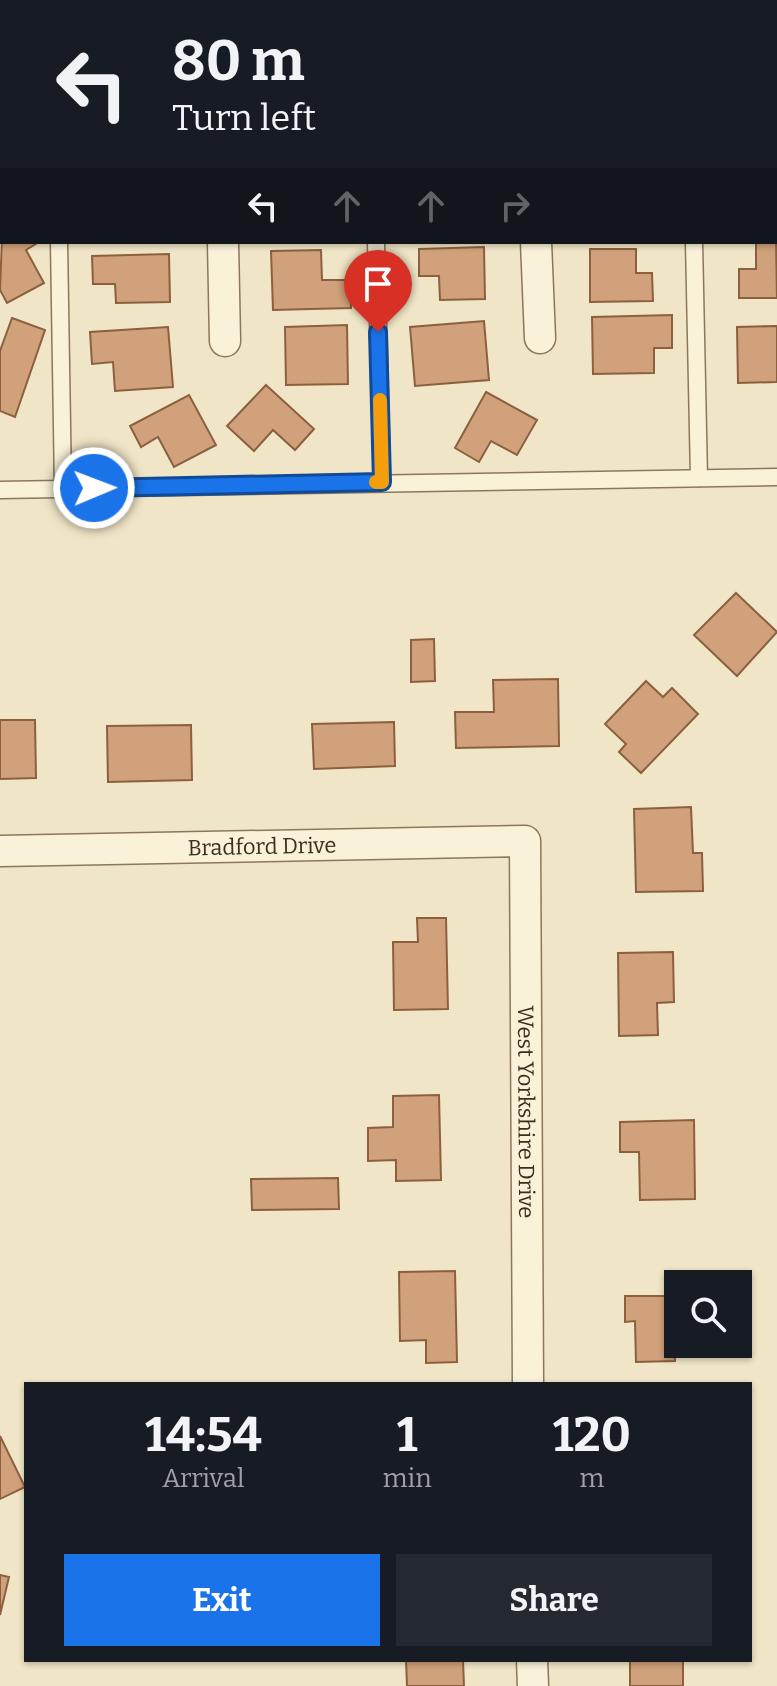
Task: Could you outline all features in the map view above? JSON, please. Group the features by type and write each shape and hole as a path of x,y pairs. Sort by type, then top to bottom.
{"street":[{"path":"223,244 225,341"},
{"path":"536,244 540,338"},
{"name":"Bradford Drive","path":"0,851 525,841"},
{"name":"West Yorkshire Drive","path":"525,841 528,1382"},
{"path":"532,1662 533,1686"}],"lane":[{"path":"59,244 63,488"},
{"path":"376,244 382,482"},
{"path":"694,244 699,478"},
{"path":"0,490 777,477"}],"building":[{"path":"2,244 36,244 26,250 44,283 7,303 0,290"},
{"path":"756,244 776,244 777,298 739,298 739,269 756,269"},
{"path":"484,247 485,299 440,300 439,276 419,276 419,249"},
{"path":"590,249 636,249 636,273 652,273 653,301 590,302"},
{"path":"321,250 322,280 350,280 351,308 273,310 271,251"},
{"path":"169,254 170,302 116,303 115,284 93,284 92,256"},
{"path":"672,315 672,348 654,348 654,373 593,374 592,317"},
{"path":"12,318 45,330 15,417 0,411 0,351"},
{"path":"484,321 489,380 415,386 410,327"},
{"path":"347,325 348,384 286,385 285,327"},
{"path":"777,326 777,382 738,383 737,327"},
{"path":"168,327 173,387 115,391 113,362 92,364 90,332"},
{"path":"266,385 314,429 295,450 273,430 254,451 227,426"},
{"path":"486,392 537,420 517,455 491,441 479,462 455,448"},
{"path":"189,395 216,445 174,467 158,437 141,447 130,426"},
{"path":"736,593 777,632 737,676 694,635"},
{"path":"434,639 435,681 411,682 411,640"},
{"path":"558,679 559,746 456,748 455,712 494,712 493,680"},
{"path":"646,681 663,697 672,688 698,714 641,773 619,752 626,744 605,724"},
{"path":"0,720 35,720 36,778 0,779"},
{"path":"394,722 395,766 314,769 312,724"},
{"path":"191,725 192,780 108,782 107,726"},
{"path":"691,807 693,853 702,853 703,891 636,892 634,809"},
{"path":"417,918 446,918 448,1009 394,1010 393,942 418,942"},
{"path":"673,952 674,1002 657,1003 658,1035 619,1036 618,953"},
{"path":"439,1095 441,1180 396,1181 396,1160 368,1161 368,1128 393,1127 393,1096"},
{"path":"694,1120 695,1199 640,1200 639,1152 620,1152 620,1122"},
{"path":"338,1178 339,1209 252,1210 251,1179"},
{"path":"455,1271 457,1362 426,1363 426,1340 400,1341 399,1272"},
{"path":"625,1296 664,1296 664,1358 675,1358 675,1361 636,1362 635,1321 625,1322"},
{"path":"0,1436 24,1487 0,1499"},
{"path":"0,1575 9,1577 0,1615"},
{"path":"406,1662 463,1662 464,1686 407,1686"},
{"path":"630,1662 683,1662 683,1686 630,1686"}],"slow traffic":[{"path":"376,482 382,482 380,400"}],"route":[{"path":"94,488 382,482 378,332"}]}
